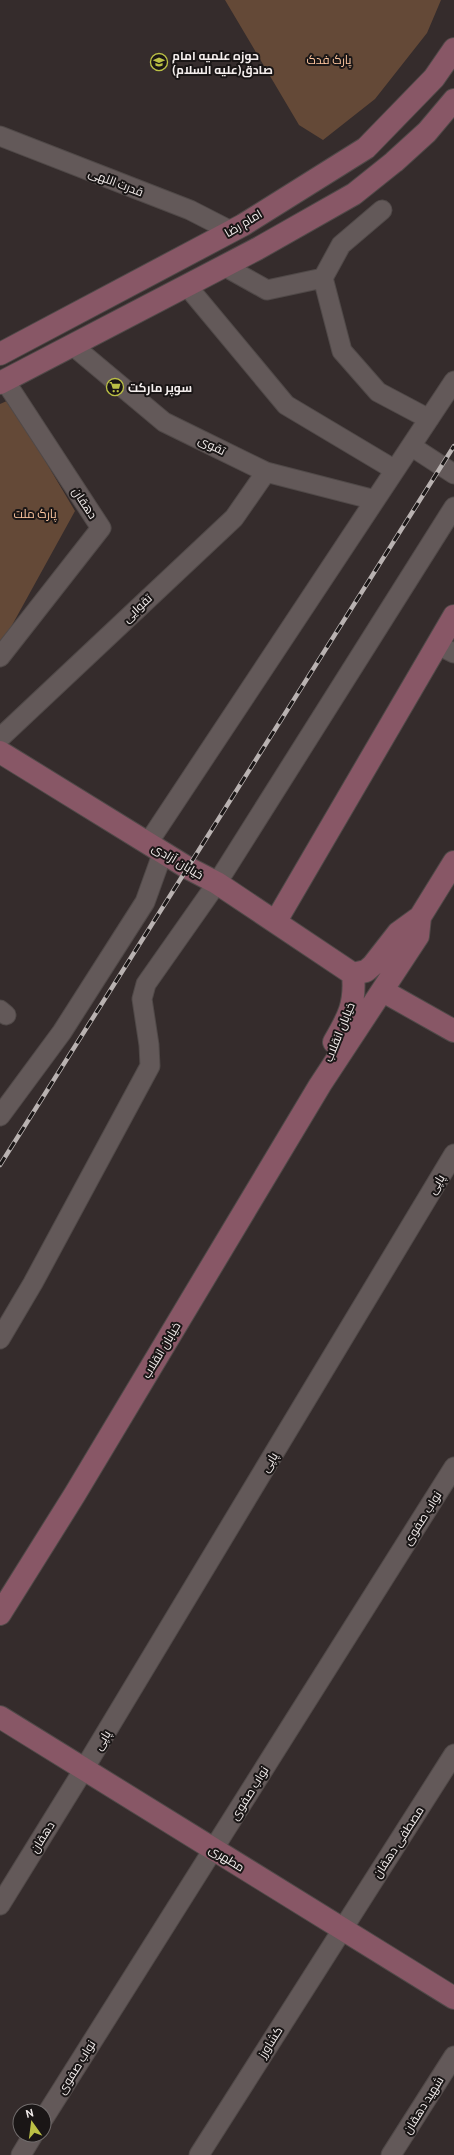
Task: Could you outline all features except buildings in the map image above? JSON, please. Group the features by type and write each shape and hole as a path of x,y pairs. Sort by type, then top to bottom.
{"main road":[{"name":"امام رضا","path":"0,354 231,231 310,184 366,148 434,78 454,49"},
{"path":"2,382 307,223 354,194 394,162 427,132 454,100"},
{"path":"276,922 446,649 454,616"},
{"name":"خیابان آزادی","path":"0,752 188,868 218,883 353,974"},
{"name":"خیابان انقلاب","path":"320,1085 332,1046 346,1021 352,1006 354,988 353,974 366,971 373,966 398,933 420,917 454,862"},
{"name":"خیابان انقلاب","path":"0,1614 75,1494 320,1085 418,936 420,917"},
{"path":"383,991 454,1031"},
{"name":"مطهری","path":"0,1717 454,1998"}],"street":[{"name":"قدرت اللهی","path":"0,136 190,210 231,231"},
{"path":"382,210 341,245 323,278 342,351 378,392 429,419"},
{"path":"224,266 267,290 323,278"},
{"path":"187,286 286,405 395,470"},
{"name":"تقوی","path":"72,345 164,422 266,472 375,500"},
{"path":"0,1116 62,1032 145,902 156,847 375,500 454,381"},
{"name":"دهقان","path":"0,656 101,528 2,382"},
{"path":"411,446 454,474"},
{"name":"تقوایی","path":"0,738 234,518 266,472"},
{"path":"0,1339 33,1282 150,1066 149,1044 142,999 146,984 218,883 454,508"},
{"name":"پاپی","path":"84,1769 454,1154"},
{"name":"نواب صفوی","path":"52,2105 454,1467"},
{"name":"مصطفی دهقان","path":"342,1929 454,1754"},
{"name":"دهقان","path":"0,1905 84,1769"},
{"name":"کشاورز","path":"199,2155 342,1929"},
{"name":"شهید دهقان","path":"391,2155 454,2056"},
{"path":"21,2155 29,2143"}],"green space":[{"name":"پارک فدک","path":"225,0 441,0 427,33 375,99 323,140 299,125"},
{"name":"پارک ملت","path":"9,400 75,511 0,647 0,404"}],"railway":[{"path":"0,1165 454,446"}],"place":[{"name":"حوزه علمیه امام صادق(علیه السلام)","path":"159,62"},
{"name":"سوپر مارکت","path":"115,387"}]}
